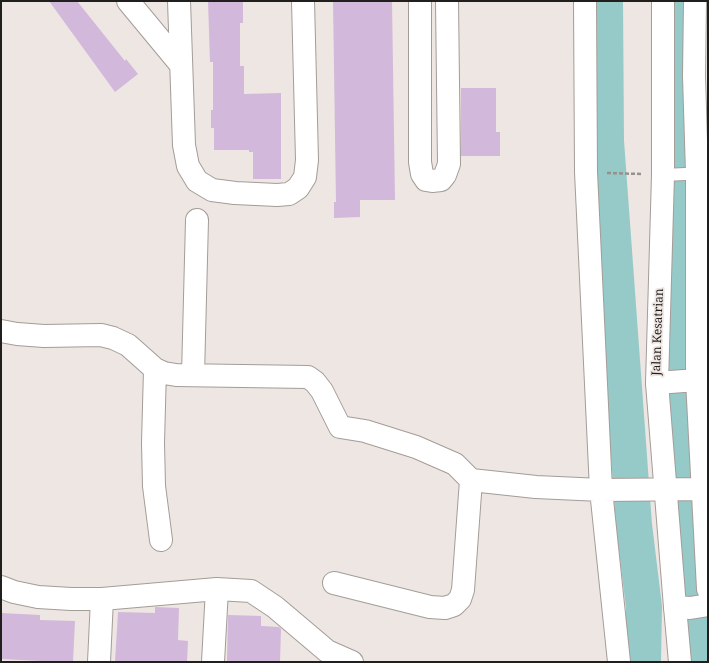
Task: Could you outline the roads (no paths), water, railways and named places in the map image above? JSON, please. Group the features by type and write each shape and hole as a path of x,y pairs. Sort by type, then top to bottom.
{"street":[{"path":"128,1 181,65"},
{"path":"179,1 184,145 188,166 197,181 212,190 235,193 289,194 298,188 305,177 307,160 303,1"},
{"path":"420,1 420,162 422,174 426,180 432,181 441,180 445,175 449,164 447,1"},
{"path":"585,1 586,172 619,662"},
{"name":"Jalan Kesatrian","path":"663,1 681,174 680,381 683,489 697,603 680,662"},
{"path":"695,1 694,76 681,174 680,381 683,489 697,603"},
{"path":"193,375 198,220"},
{"path":"1,331 44,336 101,335 113,338 128,345 155,369 164,373 176,375 308,377 315,382 322,391 340,426 365,431 416,447 455,464 471,480 536,487 608,490 683,489"},
{"path":"155,369 153,444 154,486 161,540"},
{"path":"334,583 430,607 445,608 454,605 460,599 463,590 471,480"},
{"path":"1,587 14,592 38,597 71,599 102,599 216,589 251,591 275,606 326,656 352,662"},
{"path":"212,662 216,589"},
{"path":"99,662 102,599"}],"waterway":[{"path":"605,1 606,141 634,525 644,607 643,662"},
{"path":"680,1 684,167 685,462"},
{"path":"690,512 701,662"}]}
